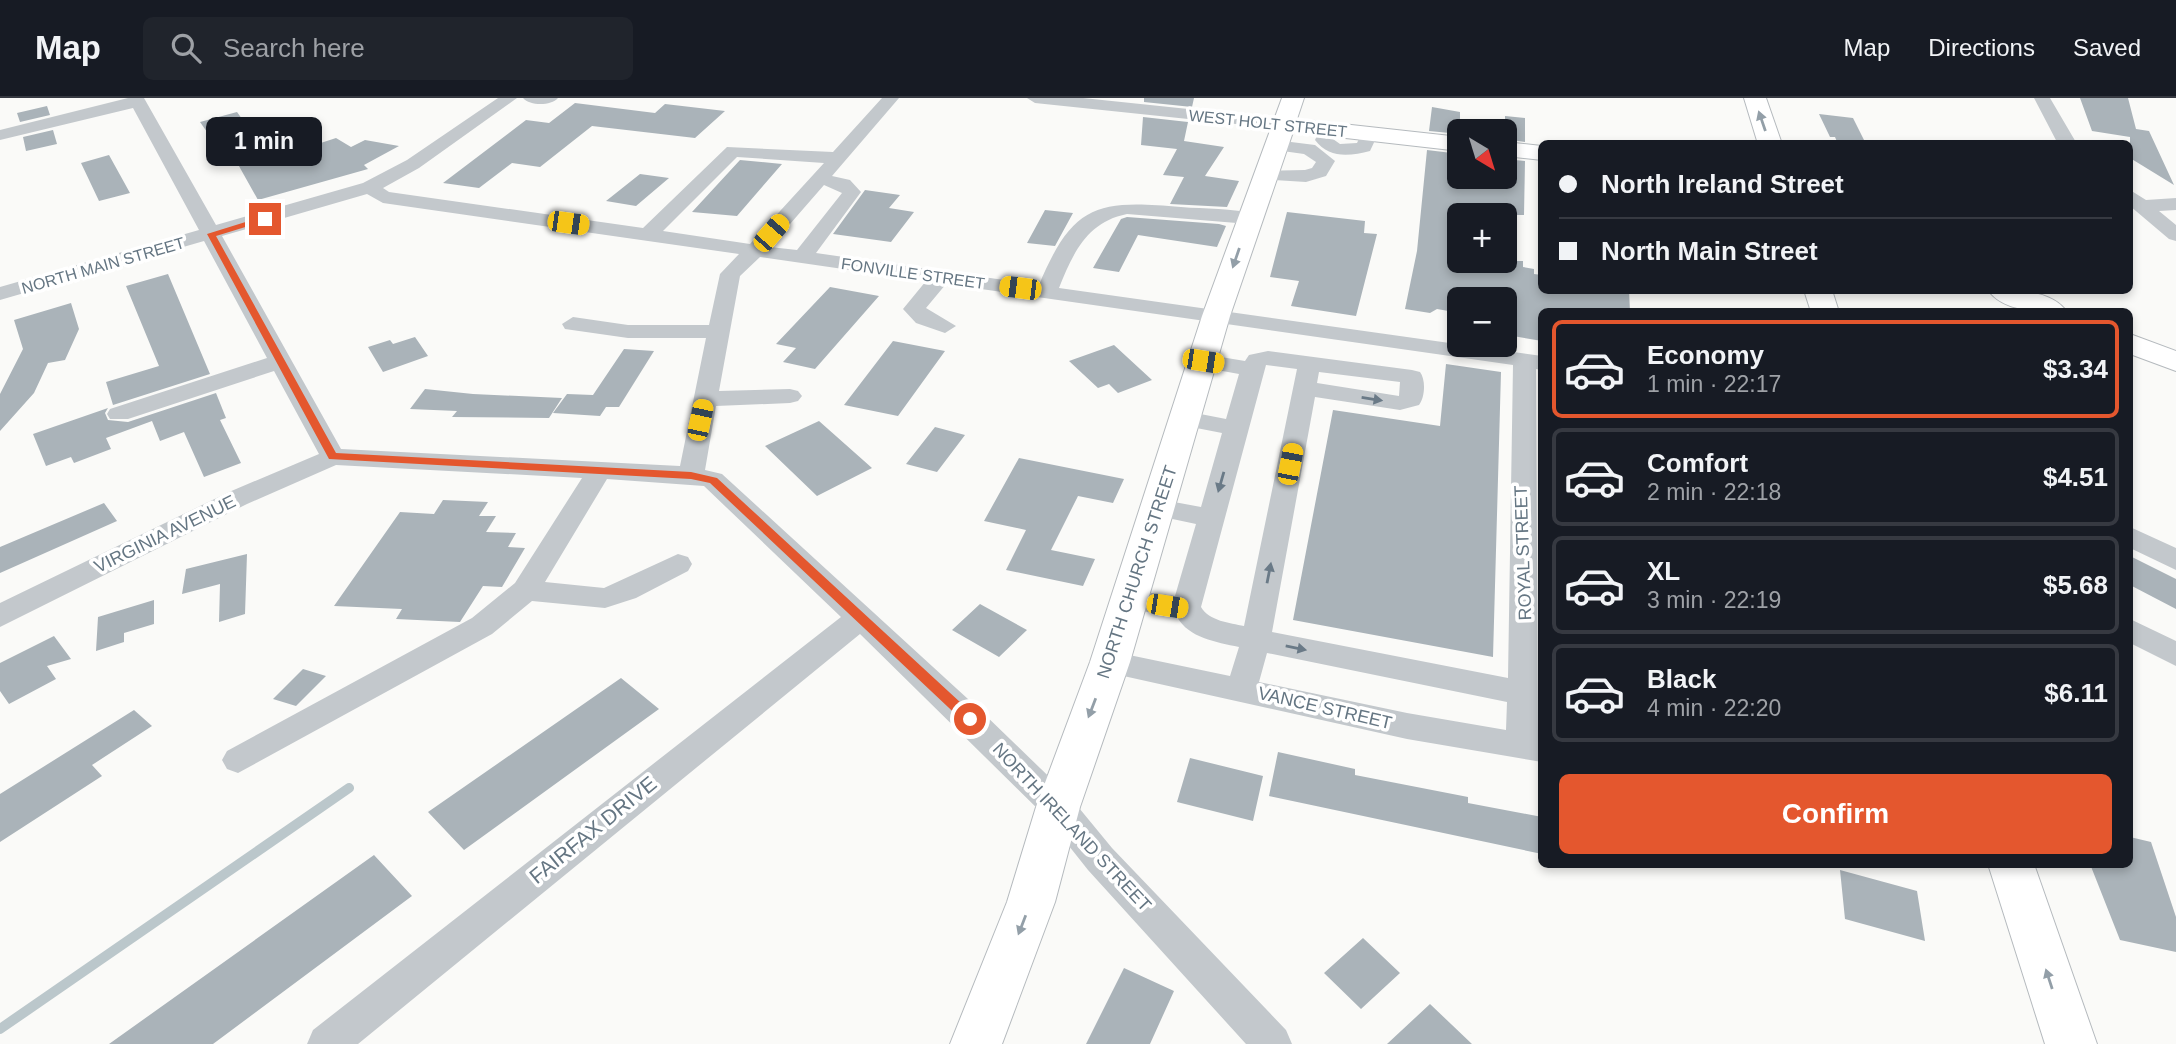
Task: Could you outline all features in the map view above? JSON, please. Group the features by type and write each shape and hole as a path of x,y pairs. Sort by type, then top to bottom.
{"main road":[{"path":"1755,98 1769,140"},
{"name":"WEST HOLT STREET","path":"1279,136 1328,129 1447,143"},
{"name":"NORTH CHURCH STREET","path":"976,1044 1031,902 1058,807 1110,662 1216,316 1279,136"},
{"path":"1517,150 1538,153"},
{"path":"2011,294 2044,308"},
{"path":"2133,344 2176,362"},
{"path":"2012,868 2071,1044"}],"street":[{"path":"0,135 161,98"},
{"name":"NORTH MAIN STREET","path":"0,294 370,187 413,164 509,98"},
{"path":"531,98 550,98"},
{"path":"691,475 730,274 755,251 817,178 891,98"},
{"name":"WEST HOLT STREET","path":"1035,98 1279,136"},
{"path":"2040,98 2065,140"},
{"path":"138,102 332,457"},
{"path":"1328,129 1324,140 1333,155"},
{"path":"1279,136 1309,149 1333,155 1364,147 1369,134"},
{"path":"1279,136 1306,177 1319,173 1333,155"},
{"path":"648,235 733,151 835,158"},
{"path":"803,257 852,192 843,184 817,178"},
{"name":"FONVILLE STREET","path":"370,187 383,197 1533,362"},
{"path":"2137,201 2176,204"},
{"path":"2137,201 2176,235"},
{"path":"1047,291 1072,240 1085,223 1108,210 1127,208 1250,218"},
{"path":"941,277 914,309 924,318 945,326"},
{"path":"573,324 611,332 643,334 719,331"},
{"path":"1304,388 1400,403 1411,400 1412,377 1419,344"},
{"path":"1185,608 1252,369 1257,360 1268,358 1309,362 1412,377"},
{"path":"120,414 281,361"},
{"path":"1203,361 1252,369"},
{"path":"1242,689 1256,640 1309,362"},
{"name":"ROYAL STREET","path":"1532,747 1524,693 1532,529 1520,466 1533,362"},
{"path":"705,399 790,396"},
{"path":"1185,419 1237,428"},
{"name":"NORTH IRELAND STREET","path":"332,457 691,475 713,480 970,719 1058,807 1100,859 1272,1044"},
{"name":"VIRGINIA AVENUE","path":"0,617 238,498 332,457"},
{"path":"238,760 482,626 512,604 525,590 600,470"},
{"path":"1158,508 1211,518"},
{"path":"2133,538 2176,559"},
{"path":"525,590 605,597 626,591 678,564"},
{"path":"1129,600 1185,608 1194,621 1256,640 1524,693"},
{"name":"FAIRFAX DRIVE","path":"327,1044 860,618"},
{"path":"2133,633 2176,655"},
{"name":"VANCE STREET","path":"1110,662 1407,726 1532,747"}],"building":[{"path":"1144,98 1194,98 1192,107 1144,102"},
{"path":"2080,98 2128,98 2136,129 2149,131 2174,185 2133,160 2133,140 2130,140 2130,137 2092,131"},
{"path":"575,103 655,113 665,104 725,111 695,138 592,126 540,167 512,163 479,188 443,183 526,120 549,123"},
{"path":"47,106 50,115 20,122 17,113"},
{"path":"1432,107 1460,112 1460,119 1447,119 1447,133 1429,131"},
{"path":"237,112 268,155 272,154 275,158 336,138 351,147 365,140 399,146 364,165 368,169 258,200 230,150 219,149 200,122"},
{"path":"1819,114 1853,118 1864,140 1836,140 1835,137 1830,137"},
{"path":"1505,116 1525,118 1525,142 1517,141 1517,119 1505,119"},
{"path":"1143,117 1188,122 1184,141 1224,147 1205,176 1239,181 1227,207 1170,204 1184,177 1163,175 1177,149 1141,145"},
{"path":"53,130 57,144 26,151 23,137"},
{"path":"1427,150 1447,152 1447,189 1517,189 1517,160 1525,161 1524,215 1517,215 1517,203 1447,203 1447,273 1517,273 1517,261 1523,261 1523,267 1534,269 1534,274 1538,274 1538,294 1629,294 1630,308 1538,308 1538,340 1517,337 1517,287 1447,287 1447,311 1437,309 1430,313 1405,309 1417,251"},
{"path":"109,155 130,193 99,201 81,163"},
{"path":"740,160 782,164 737,216 692,212"},
{"path":"640,174 669,178 636,206 606,201"},
{"path":"865,190 900,195 889,208 914,212 891,242 833,234"},
{"path":"1045,210 1073,213 1055,246 1027,243"},
{"path":"1287,212 1365,221 1364,233 1377,234 1356,316 1291,306 1299,281 1270,277"},
{"path":"1127,217 1226,226 1217,247 1138,235 1119,272 1093,268 1121,219"},
{"path":"168,274 210,374 113,405 106,382 159,366 126,286"},
{"path":"830,287 879,296 815,369 783,362 796,348 776,344"},
{"path":"71,303 79,329 65,360 48,363 34,393 0,431 0,394 23,349 14,320"},
{"path":"415,337 428,356 383,372 368,347 390,340 393,344"},
{"path":"893,341 945,351 898,416 844,405"},
{"path":"1114,345 1152,380 1118,393 1109,384 1098,388 1069,361"},
{"path":"624,349 654,351 619,407 606,407 600,416 553,413 567,394 593,395"},
{"path":"1446,364 1501,372 1493,657 1293,620 1333,410 1440,426"},
{"path":"425,389 562,398 549,418 452,417 457,411 410,409"},
{"path":"216,393 226,418 220,420 241,463 204,477 184,432 160,441 152,421 106,438 111,449 74,463 71,457 46,466 33,434 108,408 105,413 108,420 128,422"},
{"path":"819,421 872,468 817,496 765,446"},
{"path":"935,427 965,435 937,472 906,464"},
{"path":"1019,458 1124,479 1113,503 1078,496 1051,550 1095,559 1083,586 1006,570 1026,530 984,521"},
{"path":"443,500 488,502 479,516 496,516 486,532 516,533 508,547 525,548 502,587 483,586 460,622 396,619 402,609 334,606 400,512 434,514"},
{"path":"104,503 117,521 0,573 0,547"},
{"path":"247,554 245,614 219,622 220,584 182,594 186,569"},
{"path":"2133,558 2176,579 2176,609 2133,587"},
{"path":"154,600 154,624 124,633 124,642 96,651 98,617"},
{"path":"980,604 1027,630 999,657 952,630"},
{"path":"54,636 71,659 47,666 56,679 9,704 0,691 0,663"},
{"path":"303,669 326,676 296,706 273,699"},
{"path":"621,678 659,709 464,850 428,812"},
{"path":"134,710 152,726 92,765 102,776 0,842 0,794"},
{"path":"1278,752 1355,769 1355,775 1468,797 1468,803 1538,816 1538,853 1269,796"},
{"path":"1190,758 1263,776 1253,821 1177,802"},
{"path":"2133,838 2151,842 2176,917 2176,952 2120,940 2092,868 2133,868"},
{"path":"374,855 412,896 213,1044 109,1044"},
{"path":"1840,870 1917,891 1925,941 1845,919"},
{"path":"1363,938 1400,973 1361,1009 1324,973"},
{"path":"1124,968 1174,991 1150,1044 1086,1044"},
{"path":"1430,1004 1472,1044 1387,1044"}],"waterway":[{"path":"0,1029 349,788"}],"route":[{"path":"265,219 211,234 332,457 691,475 713,480 970,719"}]}
